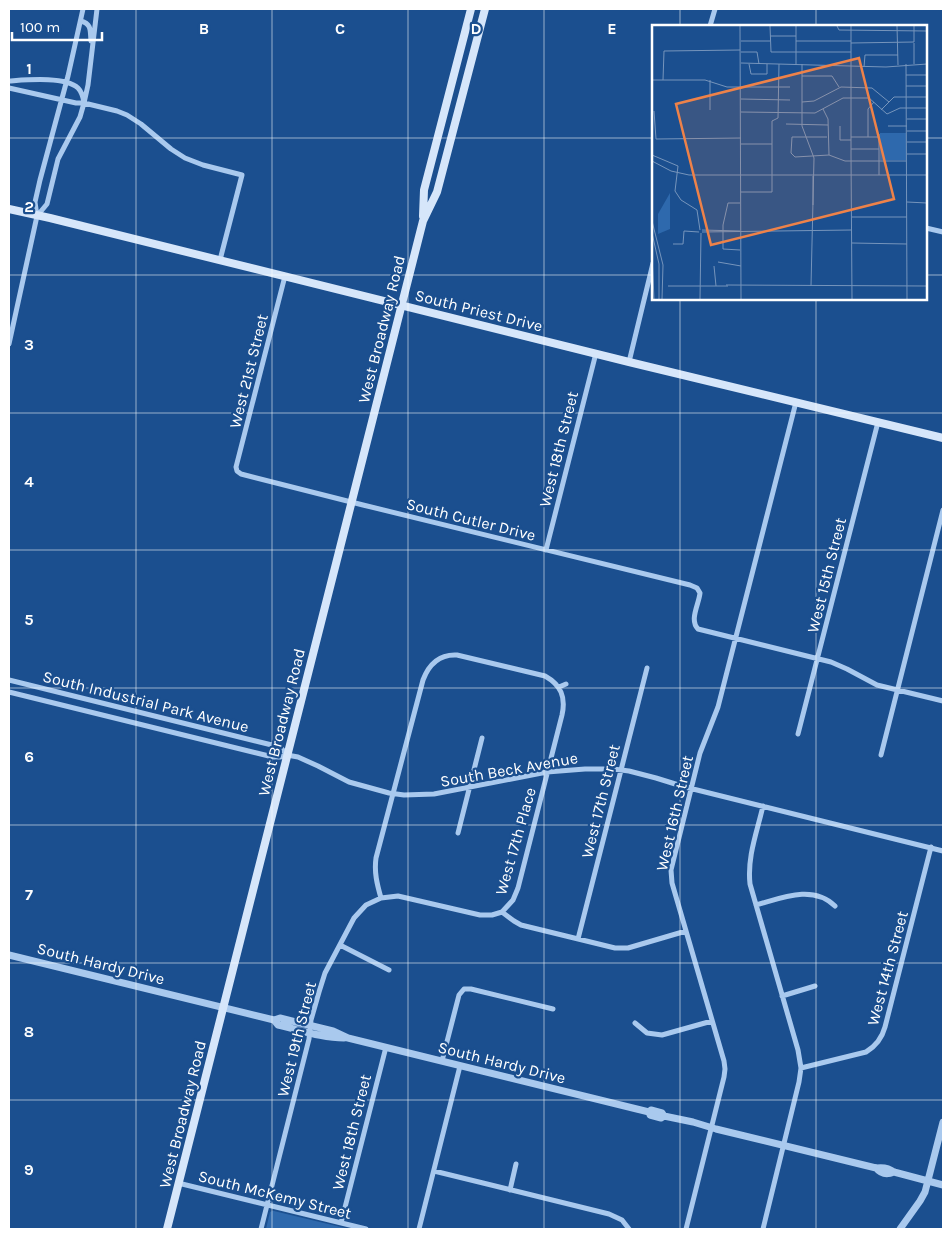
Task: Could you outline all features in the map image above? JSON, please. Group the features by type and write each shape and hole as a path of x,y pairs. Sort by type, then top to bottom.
{"main road":[{"name":"West Broadway Road","path":"423,221 424,190 471,9"},
{"name":"West Broadway Road","path":"167,1229 423,221 437,192 485,9"},
{"name":"South Priest Drive","path":"9,209 943,438"}],"street":[{"path":"9,344 38,216 37,196 84,9"},
{"path":"38,216 47,204 58,159 80,117 84,103 97,9"},
{"path":"710,25 715,9"},
{"path":"81,21 89,24 92,49"},
{"path":"9,81 39,79 66,82 78,88 84,103"},
{"path":"9,88 117,111 132,117 171,149 190,160 242,175 220,260"},
{"path":"927,228 943,232"},
{"path":"629,362 652,267"},
{"name":"West 21st Street","path":"237,471 236,467 285,276"},
{"name":"West 18th Street","path":"546,550 596,354"},
{"name":"West 16th Street","path":"686,1229 725,1069 671,874 703,745 718,707 796,402"},
{"name":"West 15th Street","path":"798,734 878,422"},
{"name":"South Cutler Drive","path":"237,471 241,474 351,502 690,585 699,590 700,596 694,626 701,630 735,638"},
{"path":"881,754 943,510"},
{"path":"735,638 842,666 878,686 943,701"},
{"path":"434,653 438,659"},
{"path":"566,684 559,687 550,679 539,674 462,655 452,654 438,659 428,667 393,793 376,864 376,879 381,898 403,896 480,915 492,915 502,912 521,925 612,947 623,948 686,931"},
{"name":"West 17th Street","path":"578,939 647,668"},
{"name":"South Industrial Park Avenue","path":"9,680 276,746 287,755 273,757 9,692"},
{"name":"West 17th Place","path":"502,912 516,894 563,710 563,697 559,687"},
{"path":"458,833 482,738"},
{"name":"South Beck Avenue","path":"287,755 318,766 349,782 393,793 410,795 425,795 469,788 547,772 585,768 621,770 691,789 943,850"},
{"path":"763,806 750,866 750,884 798,1050 801,1068 763,1229"},
{"name":"West 14th Street","path":"801,1068 862,1053 875,1046 881,1038 931,847"},
{"path":"756,905 787,896 803,894 821,897 835,906"},
{"name":"West 19th Street","path":"261,1229 323,979 358,914 370,902 381,898"},
{"path":"340,945 389,970"},
{"name":"South Hardy Drive","path":"9,955 274,1020 278,1025 310,1029 331,1038 348,1038 649,1112 651,1110 662,1113 664,1116 876,1168 882,1167 943,1185"},
{"path":"782,996 815,986"},
{"path":"442,1061 459,995 464,989 471,988 554,1009"},
{"path":"635,1024 647,1033 662,1035 712,1020"},
{"name":"West 18th Street","path":"340,1223 386,1047"},
{"path":"419,1229 460,1066"},
{"path":"900,1229 920,1201 928,1181 943,1122"},
{"path":"510,1190 516,1164"},
{"path":"434,1171 613,1215 622,1220 629,1229"},
{"name":"South McKemy Street","path":"178,1183 366,1229"}],"shaded area":[{"path":"270,1212 349,1229 266,1229"}]}
